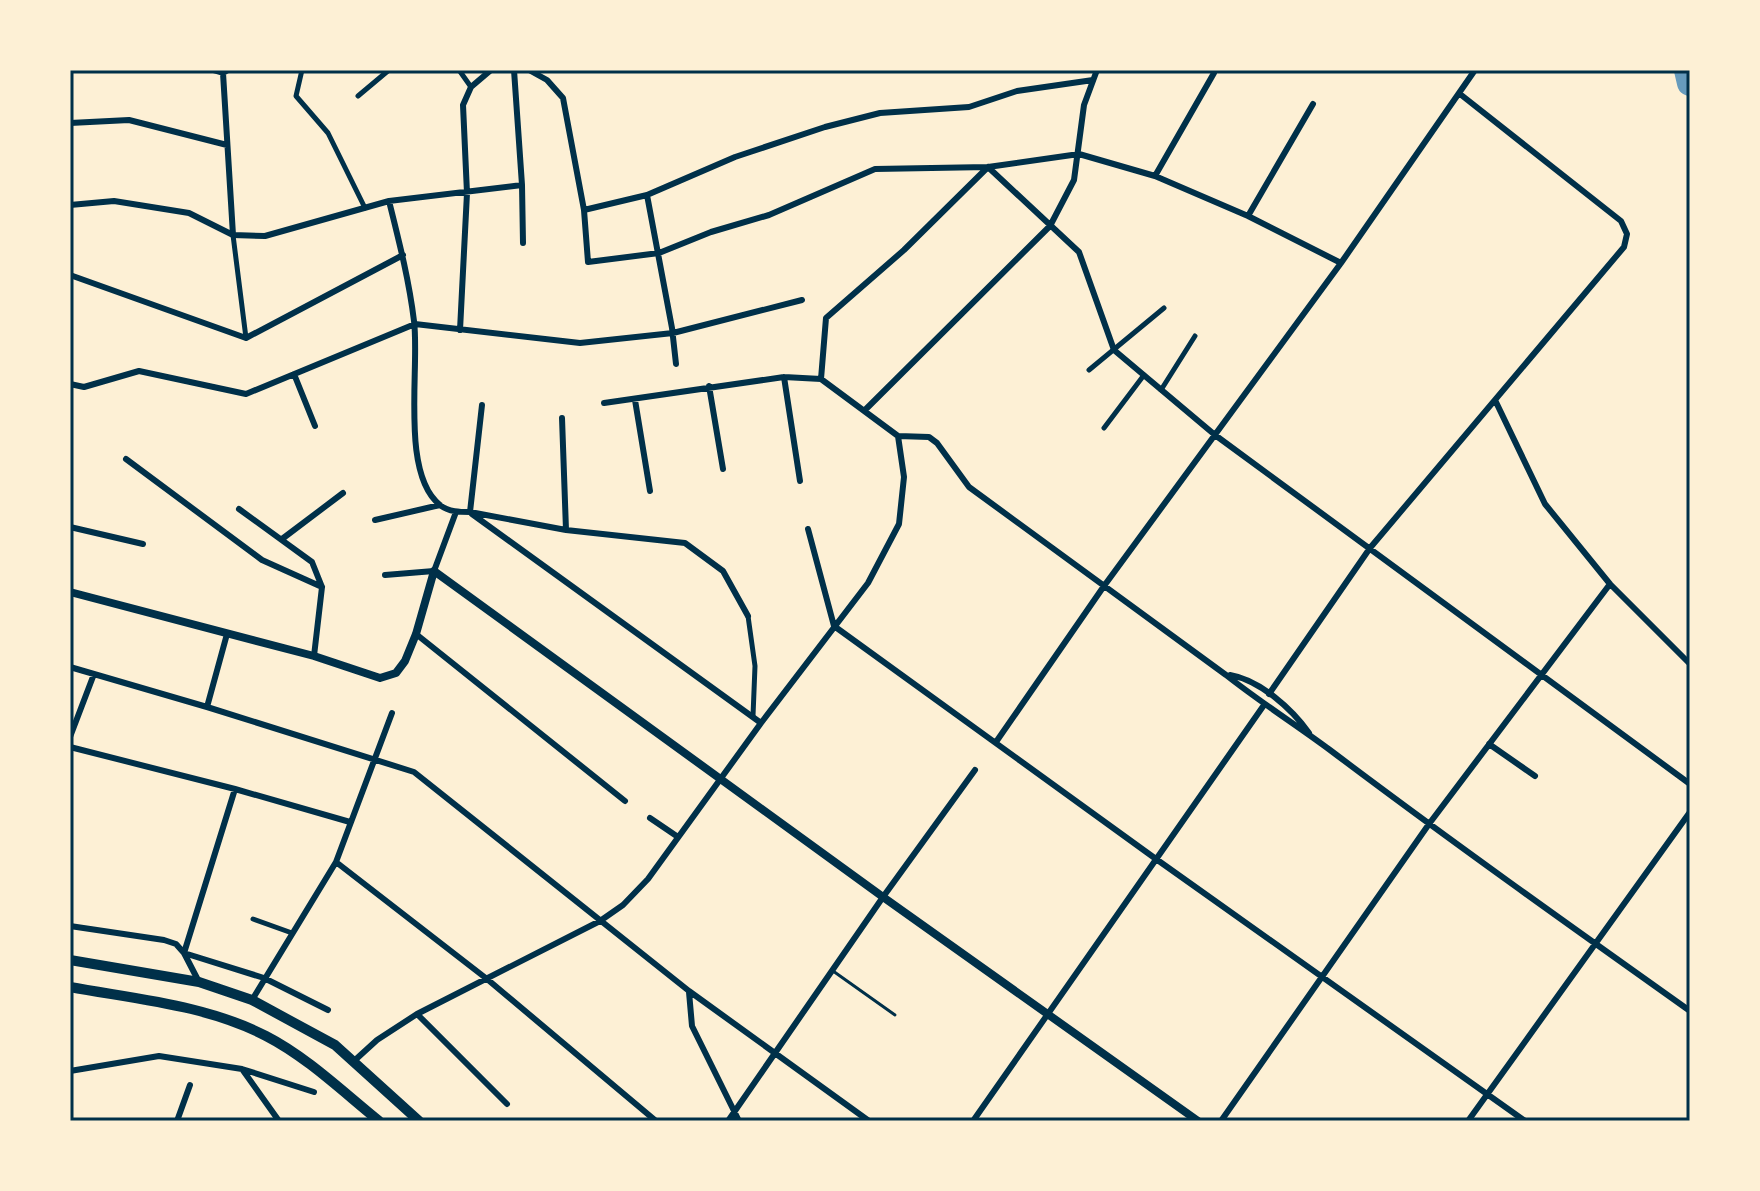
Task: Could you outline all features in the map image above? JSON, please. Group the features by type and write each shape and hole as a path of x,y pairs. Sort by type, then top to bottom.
{"highway":[{"path":"70,960 199,982 252,1000 335,1045 419,1121"},
{"path":"70,987 174,1006 232,1021 268,1037 301,1058 379,1121"}],"street":[{"path":"213,70 226,71 233,235 246,338"},
{"path":"302,70 296,96 328,133 365,208"},
{"path":"358,96 389,70"},
{"path":"459,70 471,87"},
{"path":"460,330 467,193 463,105 471,87 491,70"},
{"path":"514,70 523,243"},
{"path":"529,70 547,80 563,98 584,210 588,262 659,253 711,232 769,215 875,169 988,167 1079,154 1155,176 1248,216 1341,263"},
{"path":"864,411 1050,226 1074,180 1084,105 1097,70"},
{"path":"996,742 1104,586 1341,263 1475,70"},
{"path":"1155,176 1214,73"},
{"path":"584,210 647,195 735,157 852,120 880,113 969,107 1017,91 1093,80"},
{"path":"1269,694 1370,548 1624,247 1627,234 1621,221 1460,94"},
{"path":"1248,216 1313,104"},
{"path":"70,123 129,120 227,145"},
{"path":"988,167 1079,252 1114,350 1160,391 1215,435 1690,784"},
{"path":"821,379 826,318 904,250 988,167"},
{"path":"70,205 114,201 189,213 233,235 265,236 389,201 522,185"},
{"path":"647,195 676,364"},
{"path":"389,201 403,255 415,324 415,436 423,480 440,505 456,512 566,530 685,543 723,571 748,616 755,666 752,717"},
{"path":"70,275 246,338 403,255"},
{"path":"70,384 84,387 139,371 246,394 415,324 580,343 673,333 802,300"},
{"path":"1089,370 1164,308"},
{"path":"1160,391 1195,336"},
{"path":"294,374 315,426"},
{"path":"1104,428 1144,375"},
{"path":"784,377 800,481"},
{"path":"604,403 784,377 821,379 898,436 929,437 937,443 969,487 1264,705 1690,1011"},
{"path":"709,386 723,469"},
{"path":"635,400 650,491"},
{"path":"1495,400 1545,504 1610,584 1690,664"},
{"path":"470,512 482,405"},
{"path":"562,418 566,530"},
{"path":"354,1061 377,1040 417,1014 600,921 623,905 648,879 868,583 899,524 904,477 898,436"},
{"path":"126,459 262,560 322,587"},
{"path":"282,539 343,493"},
{"path":"375,520 440,505"},
{"path":"239,509 312,562 322,587 314,656"},
{"path":"70,592 314,656 380,678 396,673 405,661 456,512"},
{"path":"470,512 761,723"},
{"path":"70,527 143,544"},
{"path":"808,529 834,626 1525,1121"},
{"path":"385,575 434,571 1198,1121"},
{"path":"1221,1121 1429,824 1610,584"},
{"path":"207,707 227,634"},
{"path":"416,634 625,801"},
{"path":"70,667 414,772 689,991 869,1121"},
{"path":"70,737 94,674"},
{"path":"1226,675 1243,677 1269,694 1300,721 1311,736"},
{"path":"973,1121 1264,705"},
{"path":"252,1000 336,862 392,713"},
{"path":"1489,744 1535,776"},
{"path":"70,747 350,822"},
{"path":"728,1121 975,770"},
{"path":"184,953 235,789"},
{"path":"1468,1121 1690,812"},
{"path":"650,818 678,837"},
{"path":"336,862 487,979 656,1121"},
{"path":"253,919 292,933"},
{"path":"70,926 176,944 199,982"},
{"path":"184,953 264,978 328,1010"},
{"path":"689,991 692,1026 739,1121"},
{"path":"417,1014 507,1104"},
{"path":"70,1071 159,1056 242,1069 314,1092"},
{"path":"242,1069 279,1121"},
{"path":"177,1121 190,1085"}],"lane":[{"path":"833,971 895,1015"}],"waterway":[{"path":"1687,70 1690,83"}]}
